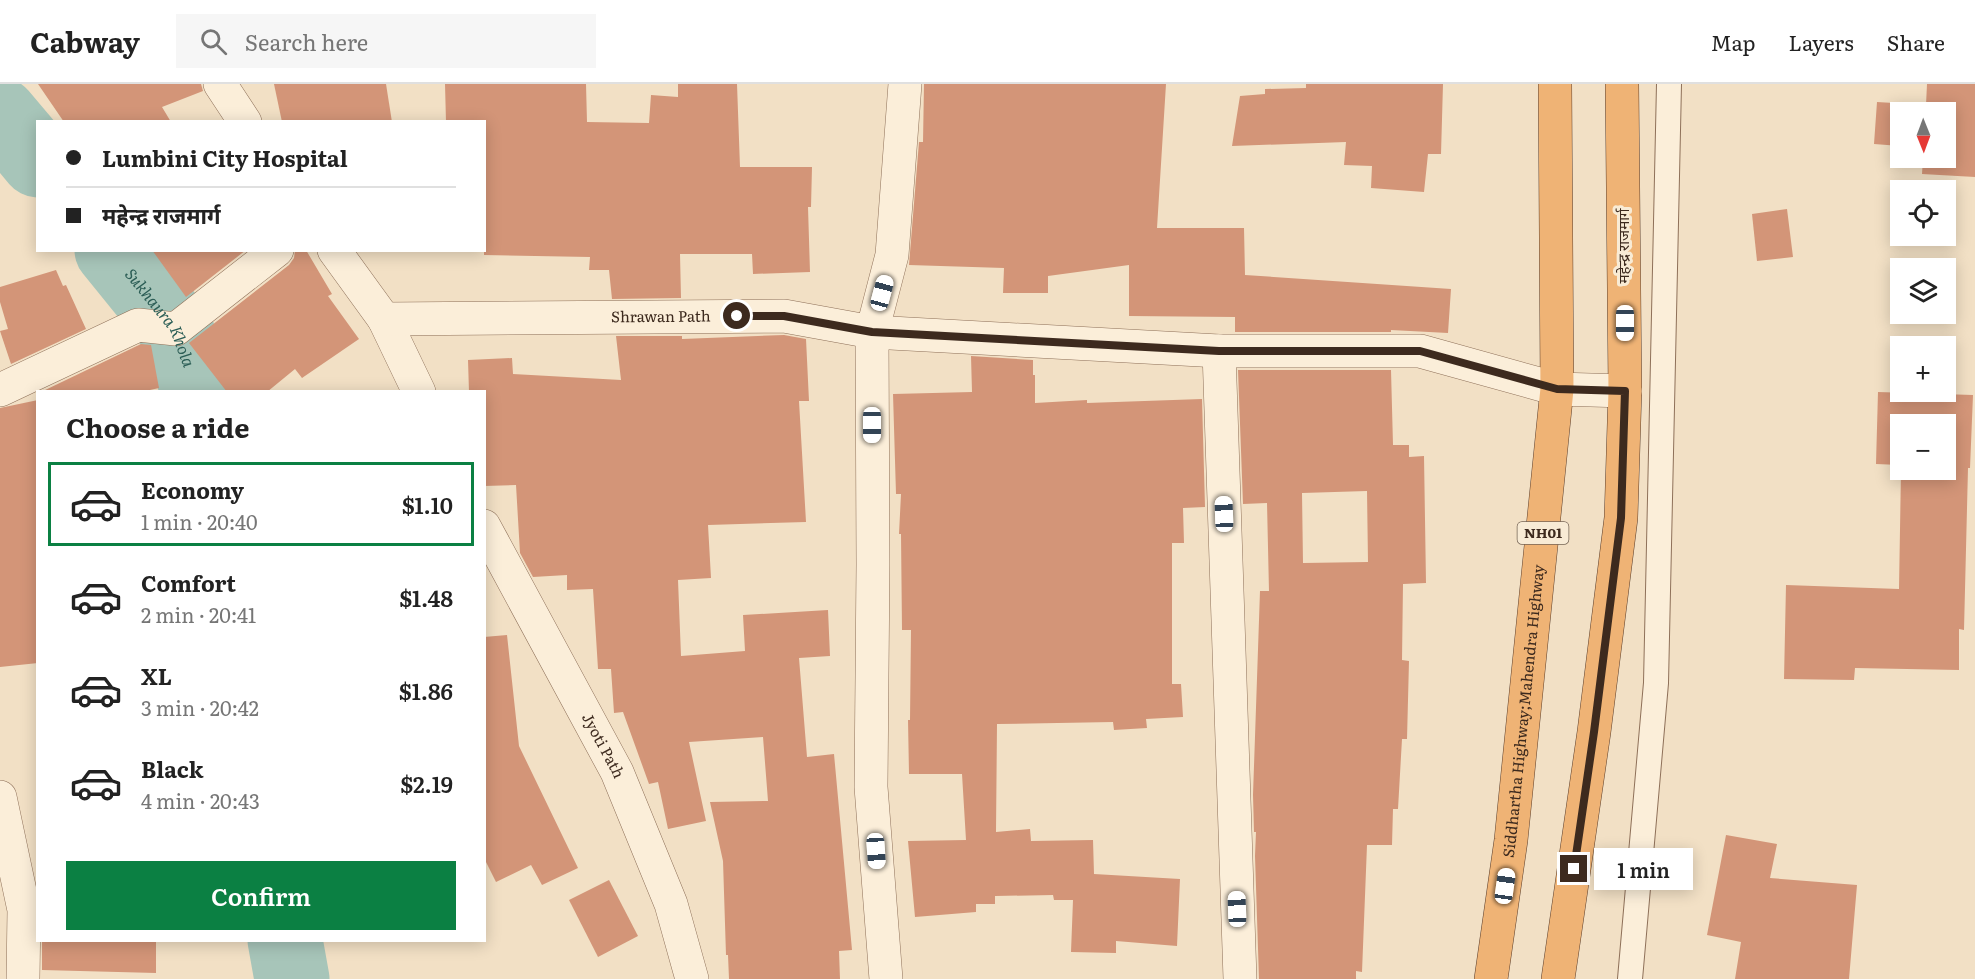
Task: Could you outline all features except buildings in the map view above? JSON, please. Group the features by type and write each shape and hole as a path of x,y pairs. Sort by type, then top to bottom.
{"highway":[{"name":"Siddhartha Highway;Mahendra Highway","path":"1491,979 1511,840 1557,389 1555,84"},
{"name":"महेन्द्र राजमार्ग","path":"1558,979 1594,732 1621,518 1625,391 1622,84"}],"street":[{"path":"220,84 244,120"},
{"path":"886,979 871,787 872,332 892,255 905,84"},
{"path":"0,390 138,325 176,329 274,252"},
{"path":"335,252 384,319 418,390"},
{"name":"Shrawan Path","path":"384,319 784,316 872,332 1219,351 1420,351 1557,389 1625,391"},
{"path":"1219,351 1240,979"},
{"name":"Jyoti Path","path":"486,530 616,772 671,904 692,979"},
{"path":"0,797 24,910 23,979"}],"lane":[{"path":"1630,979 1656,683 1669,84"}],"waterway":[{"name":"Sukhaura Khola","path":"0,115 36,158"},
{"name":"Sukhaura Khola","path":"114,252 176,329 198,390"},
{"name":"Sukhaura Khola","path":"285,942 292,979"}],"route":[{"path":"737,316 784,316 872,332 1219,351 1420,351 1557,389 1625,391 1621,518 1574,869"}]}
